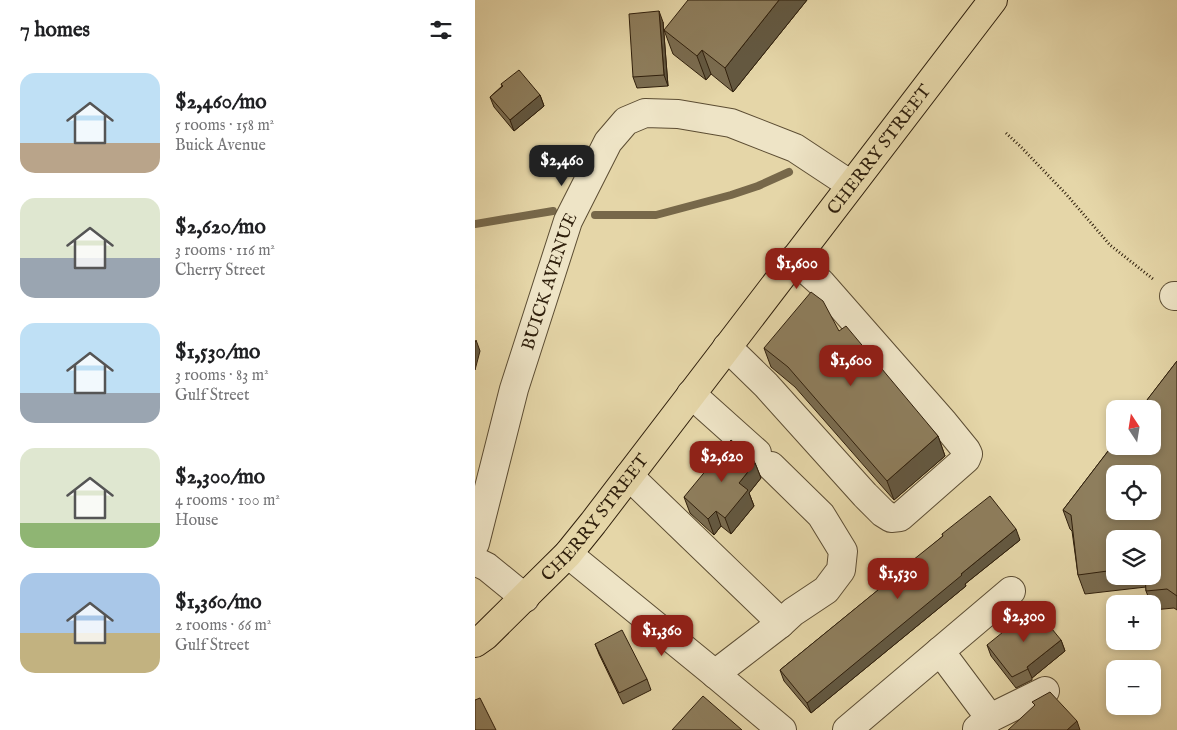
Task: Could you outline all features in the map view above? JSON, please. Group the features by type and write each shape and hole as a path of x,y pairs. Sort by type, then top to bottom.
{"main road":[{"name":"CHERRY STREET","path":"475,642 485,636 568,554 993,0"}],"street":[{"name":"BUICK AVENUE","path":"475,543 513,389 568,221 608,142 626,121 645,113 678,114 731,123 795,148 851,185"},
{"path":"727,347 767,385 865,495 883,513 891,518 900,517 966,459 967,450 944,423 821,283 795,259"},
{"path":"691,394 764,459 821,515 843,551 841,570 826,590 793,612 715,674"},
{"path":"629,476 771,612 780,624"},
{"path":"568,554 783,730"},
{"path":"475,561 487,568 525,598"},
{"path":"847,730 1011,591"},
{"path":"941,651 983,724 1045,691"}],"path":[{"path":"1006,133 1066,194 1111,245 1175,296"}],"building":[{"path":"688,0 779,0 725,68 702,50 697,56 664,30"},
{"path":"659,11 664,75 633,77 629,14"},
{"path":"519,70 540,95 510,120 490,97 503,86 501,84"},
{"path":"811,292 823,301 839,331 846,326 938,436 887,481 788,367 764,348"},
{"path":"1177,361 1177,596 1167,589 1146,591 1146,585 1161,585 1161,530 1106,530 1106,571 1078,575 1071,515 1063,510 1106,454 1161,455 1161,400 1147,400"},
{"path":"731,440 753,459 755,463 739,483 748,490 725,518 716,511 708,519 684,497"},
{"path":"990,496 1016,529 807,703 780,670"},
{"path":"1034,607 1061,640 1027,667 1028,669 1012,677 987,645"},
{"path":"622,630 647,679 619,693 595,644"},
{"path":"1050,692 1077,721 1067,730 1008,730 1035,705 1032,702"},
{"path":"703,696 742,730 672,730"},
{"path":"480,698 496,730 475,730 475,700"}],"waterway":[{"path":"595,215 656,215 731,195 758,186 789,172"},
{"path":"475,224 553,211"}]}
